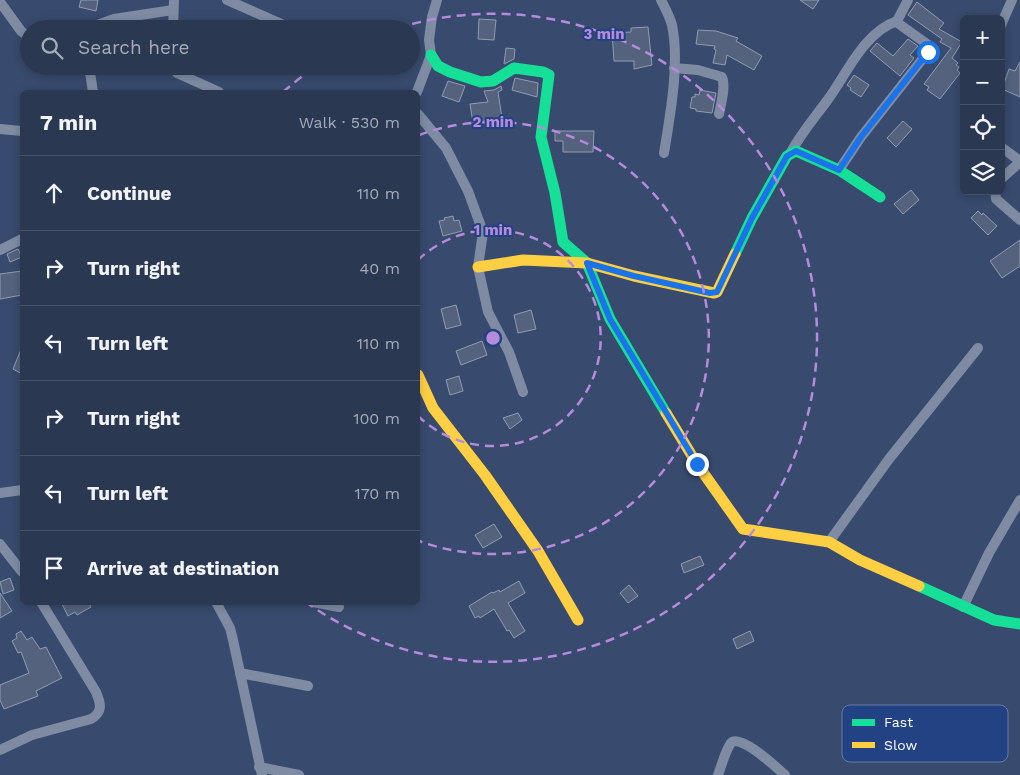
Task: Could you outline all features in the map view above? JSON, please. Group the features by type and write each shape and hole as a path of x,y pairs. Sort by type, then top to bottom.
{"street":[{"path":"227,0 273,20"},
{"path":"437,0 432,17 429,40 431,55 438,66 481,82 493,81 514,68 543,72 549,75 541,137 555,192 563,242 587,263 610,319 697,464 743,529 829,542 860,560 963,607 994,620 1020,624"},
{"path":"662,0 672,25 674,68 672,104 664,153"},
{"path":"478,268 523,260 587,263 701,291 717,292 752,218 787,156 867,42 885,25 897,21 908,0"},
{"path":"1005,16 1012,0"},
{"path":"0,2 20,30"},
{"path":"111,20 174,5 173,20"},
{"path":"0,21 10,16"},
{"path":"839,170 861,137 928,52 929,47 927,44 897,21"},
{"path":"418,90 431,55"},
{"path":"674,68 698,70 724,79 719,114"},
{"path":"90,75 93,90"},
{"path":"181,75 215,90"},
{"path":"420,116 446,148 468,191 483,232 478,268 488,312 509,352 523,392"},
{"path":"0,130 20,131"},
{"path":"1005,150 1020,161 1005,175"},
{"path":"791,152 796,151 839,170 880,197"},
{"path":"996,195 996,199 1020,220"},
{"path":"0,250 20,240"},
{"path":"829,542 888,459 978,348"},
{"path":"420,380 433,408 485,475 532,544 578,620"},
{"path":"0,493 20,490"},
{"path":"963,607 989,553 1020,500"},
{"path":"0,544 20,569"},
{"path":"0,750 32,735 91,719 100,710 101,703 96,692 44,605"},
{"path":"218,605 230,628 260,771 299,775"},
{"path":"329,605 339,607"},
{"path":"240,673 308,686"},
{"path":"718,775 730,744 736,740 740,740 751,747 785,775"}],"building":[{"path":"81,0 98,0 96,11 79,7"},
{"path":"800,0 819,0 813,9"},
{"path":"917,2 944,23 939,29 960,41 960,45 952,58 958,63 956,65 959,67 957,70 960,73 940,99 927,90 929,87 924,84 951,48 940,42 942,39 908,15"},
{"path":"479,19 496,20 494,40 478,39"},
{"path":"648,27 652,65 634,69 634,61 614,61 612,33 631,32 631,28"},
{"path":"698,30 716,31 738,38 736,41 762,56 754,70 727,55 725,65 713,63 715,46 696,44"},
{"path":"908,39 918,46 910,55 914,58 900,76 870,51 877,43 893,56"},
{"path":"506,48 515,49 514,59 504,64"},
{"path":"1020,62 1020,97 1005,90 1005,80 1009,69 1015,71"},
{"path":"854,75 869,85 861,97 850,90 851,88 847,85"},
{"path":"515,78 538,83 537,97 512,90"},
{"path":"448,81 465,86 459,102 442,96"},
{"path":"501,86 502,90 498,92 502,118 473,123 470,104 488,102 484,91 494,90"},
{"path":"700,90 716,93 712,113 696,111 696,109 690,108 692,97 695,97 695,94 699,95"},
{"path":"903,121 912,129 896,147 887,138"},
{"path":"555,131 594,131 593,152 563,152 563,141 555,141"},
{"path":"911,190 919,200 903,214 894,204"},
{"path":"978,211 982,215 983,213 997,226 988,235 971,218"},
{"path":"453,216 454,221 459,220 462,231 443,236 439,221"},
{"path":"1020,240 1020,266 1002,278 990,261"},
{"path":"18,249 20,258 10,262 7,254"},
{"path":"20,271 20,295 0,299 0,274"},
{"path":"456,305 461,325 446,329 441,309"},
{"path":"531,310 536,329 518,333 514,315"},
{"path":"482,341 487,355 461,365 456,351"},
{"path":"20,352 20,373 13,369"},
{"path":"459,376 463,391 450,395 446,380"},
{"path":"518,413 522,420 510,429 503,418"},
{"path":"494,524 502,537 483,548 475,535"},
{"path":"700,556 704,565 684,573 681,564"},
{"path":"10,578 14,590 3,594 0,582"},
{"path":"519,581 525,593 508,603 525,631 514,638 509,630 507,631 494,609 480,618 479,616 475,618 469,606 492,592 499,590 500,592"},
{"path":"629,585 638,596 628,603 620,593"},
{"path":"0,593 12,611 0,618"},
{"path":"62,605 90,605 91,607 77,615 75,612 68,616"},
{"path":"21,631 27,640 32,637 40,649 46,647 62,678 36,691 38,696 4,709 0,700 0,685 29,673 21,652 18,653 12,641 17,638 16,634"},
{"path":"750,631 754,641 737,649 733,639"}],"traffic: fast":[{"path":"431,55 438,66 481,82 493,81 514,68 543,72 549,75 541,137 555,193 563,242 587,263 610,319 666,413"},
{"path":"735,254 752,218 787,156 796,151 839,170 880,197"},
{"path":"919,586 994,620 1020,624"}],"traffic: slow":[{"path":"478,267 523,260 587,263 634,276 714,293 717,292 735,254"},
{"path":"420,379 433,408 485,475 538,551 578,620"},
{"path":"666,413 697,464 743,529 829,542 860,560 919,586"}],"route":[{"path":"697,464 610,319 587,263 701,291 717,292 752,218 787,156 791,152 796,151 839,170 861,137 928,52"}]}
